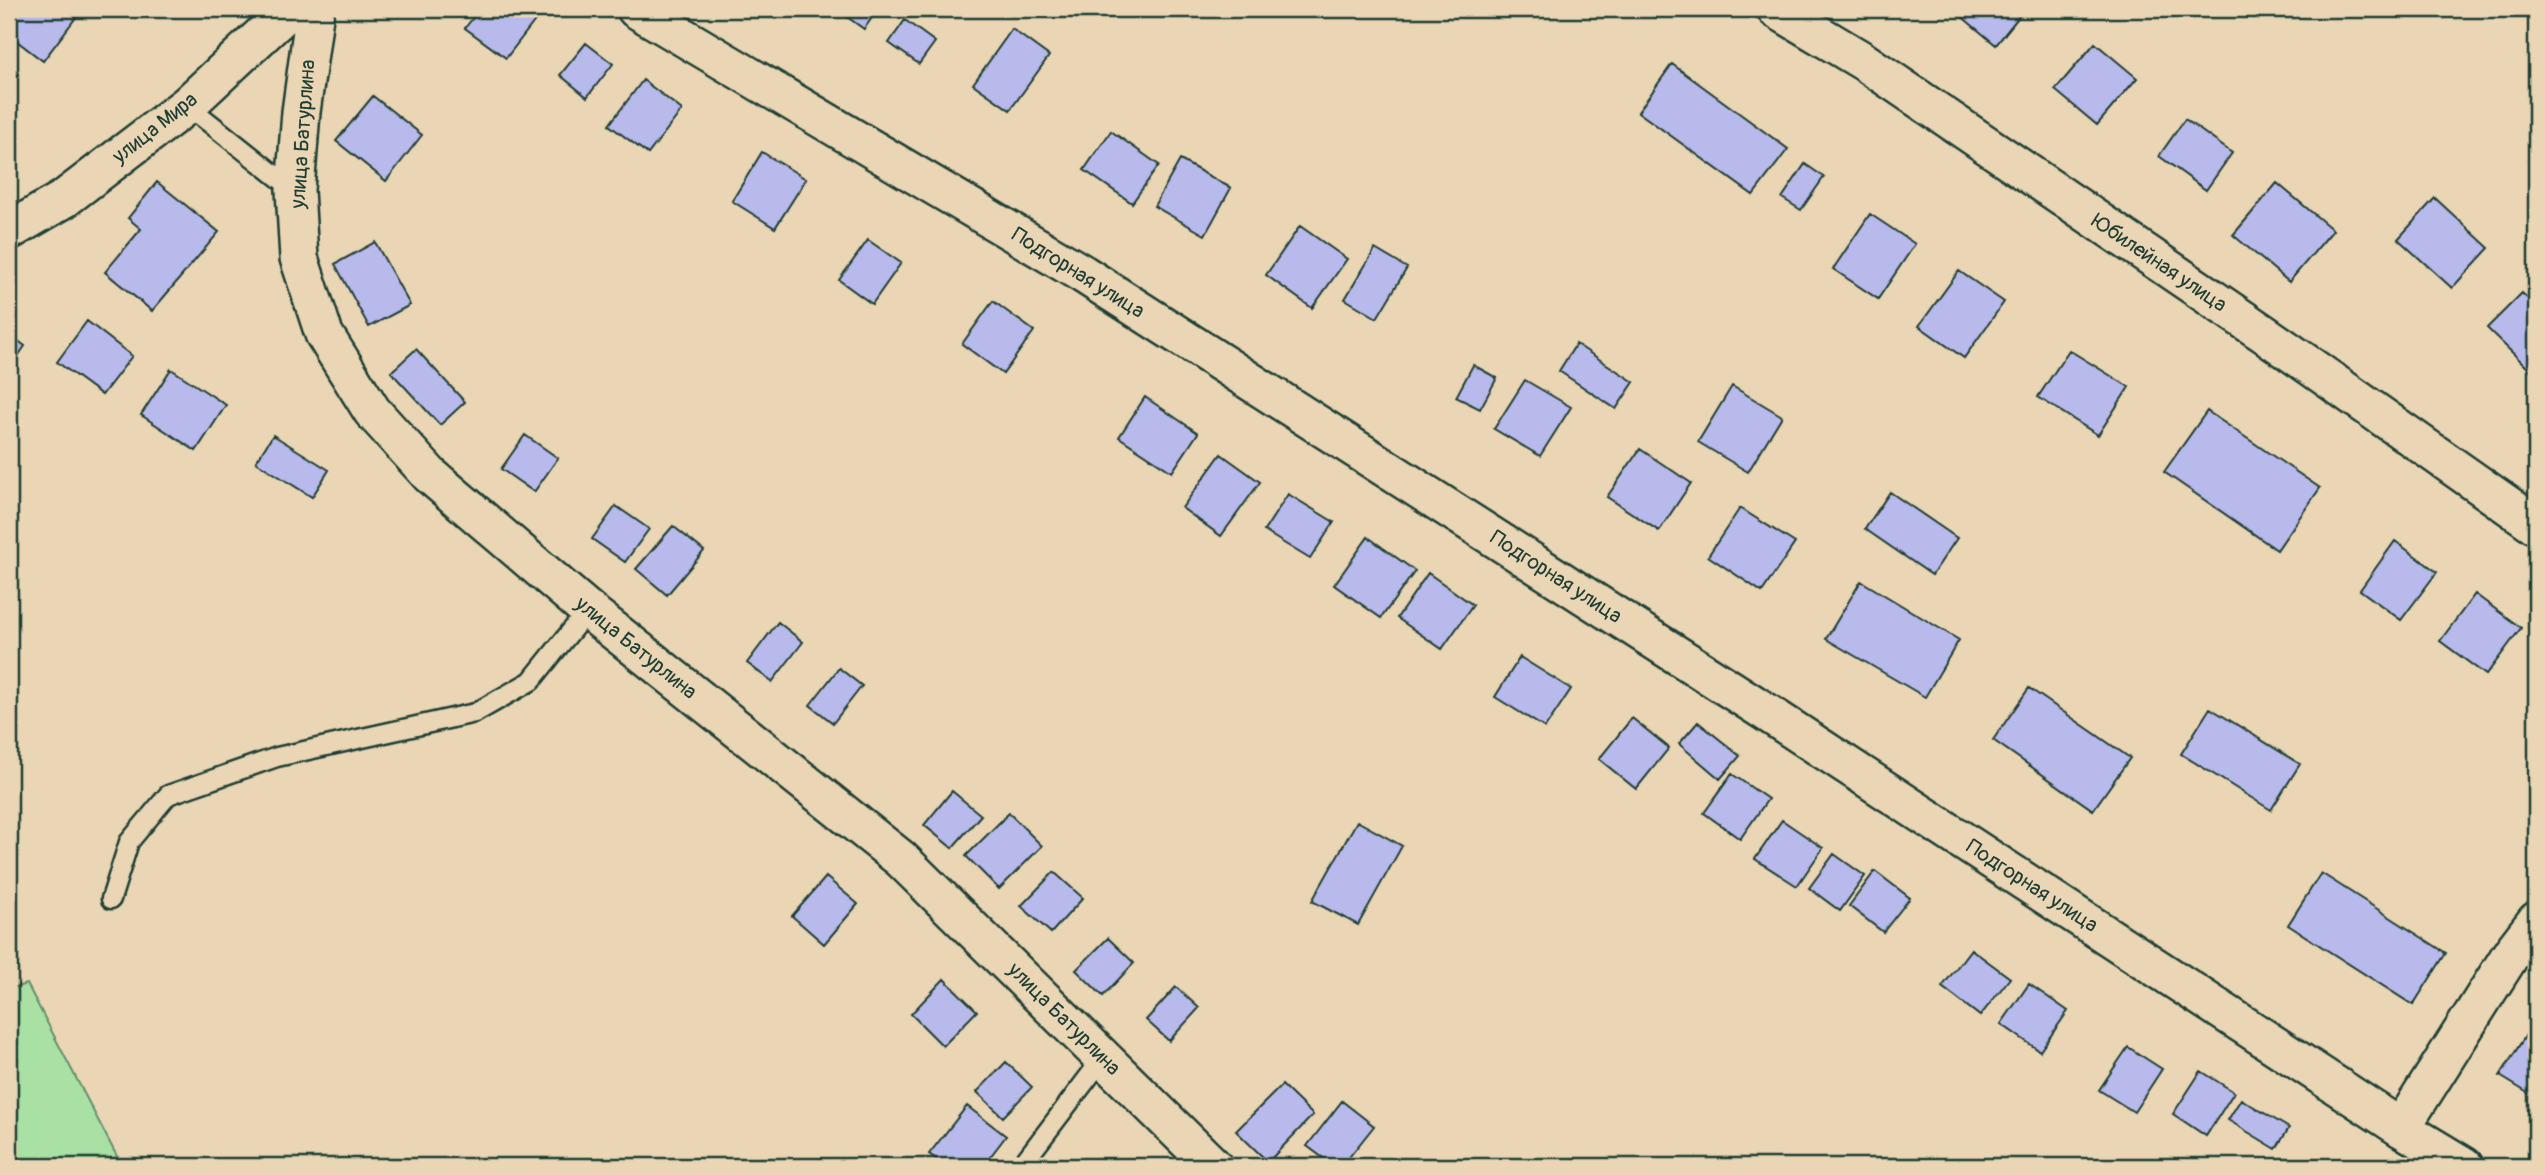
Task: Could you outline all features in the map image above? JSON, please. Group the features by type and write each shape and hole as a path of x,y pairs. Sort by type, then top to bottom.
{"street":[{"name":"улица Мира","path":"9,231 64,199 187,105 290,9"},
{"name":"улица Батурлина","path":"315,9 301,112 295,190 299,258 324,334 372,411 430,475 588,610 901,859 1213,1166"},
{"name":"Подгорная улица","path":"636,9 1083,274 1758,706 2401,1128 2447,1162"},
{"name":"Юбилейная улица","path":"1776,9 1863,61 2254,327 2536,526"},
{"path":"2401,1128 2513,951 2536,921"}],"lane":[{"path":"187,105 295,190"},
{"path":"111,899 129,842 168,795 277,757 475,713 531,681 588,610"},
{"path":"1021,1166 1103,1058"}],"green space":[{"path":"27,984 122,1166 9,1166 9,989"}],"building":[{"path":"9,9 75,9 80,12 43,61 9,35"},
{"path":"480,9 525,9 537,18 506,58 465,28"},
{"path":"836,9 878,9 864,29"},
{"path":"1967,9 2025,9 1996,45 1961,16"},
{"path":"905,20 935,42 919,64 889,43"},
{"path":"1012,29 1049,56 1010,110 973,84"},
{"path":"586,43 613,64 587,97 560,75"},
{"path":"2095,43 2137,78 2097,125 2055,90"},
{"path":"1672,64 1788,149 1753,195 1638,112"},
{"path":"643,80 682,110 648,154 609,125"},
{"path":"373,96 422,135 386,181 336,141"},
{"path":"2185,119 2232,153 2206,190 2159,156"},
{"path":"1111,131 1159,165 1132,203 1084,170"},
{"path":"762,152 806,179 775,228 732,201"},
{"path":"1180,160 1231,188 1205,235 1154,206"},
{"path":"1805,164 1824,177 1801,210 1782,198"},
{"path":"157,182 219,232 152,311 105,272 141,229 128,218"},
{"path":"2277,183 2333,230 2289,282 2233,235"},
{"path":"2435,198 2489,248 2452,288 2398,239"},
{"path":"1870,214 1915,244 1878,299 1833,269"},
{"path":"1300,226 1347,259 1312,308 1266,275"},
{"path":"868,240 901,263 872,304 839,280"},
{"path":"375,242 410,305 369,327 335,264"},
{"path":"1375,249 1407,268 1377,318 1345,299"},
{"path":"1959,271 2004,302 1964,358 1919,326"},
{"path":"2522,293 2536,307 2536,365 2531,371 2487,328"},
{"path":"993,301 1034,331 1003,374 962,344"},
{"path":"87,321 132,356 102,395 57,362"},
{"path":"9,334 25,346 9,369"},
{"path":"1576,344 1634,382 1616,409 1559,371"},
{"path":"416,349 465,402 440,425 391,372"},
{"path":"2069,350 2129,387 2098,435 2038,397"},
{"path":"1473,365 1497,378 1480,409 1456,397"},
{"path":"171,369 226,405 196,451 141,415"},
{"path":"1525,380 1571,407 1540,456 1494,429"},
{"path":"1732,386 1782,416 1748,472 1698,442"},
{"path":"1145,397 1198,433 1172,472 1119,437"},
{"path":"2207,411 2320,488 2277,550 2164,472"},
{"path":"273,435 329,470 312,497 256,462"},
{"path":"525,435 558,458 534,492 501,469"},
{"path":"1640,449 1691,483 1659,531 1607,497"},
{"path":"1221,454 1260,482 1221,536 1182,508"},
{"path":"1890,492 1957,538 1932,575 1865,529"},
{"path":"1288,494 1334,522 1310,559 1264,531"},
{"path":"616,506 649,529 625,562 592,539"},
{"path":"1740,508 1795,543 1762,592 1708,556"},
{"path":"673,526 704,551 667,595 636,569"},
{"path":"1368,537 1415,571 1381,618 1334,585"},
{"path":"2395,541 2437,572 2401,620 2360,590"},
{"path":"1428,573 1473,605 1442,649 1397,618"},
{"path":"1861,581 1959,640 1925,697 1826,639"},
{"path":"2475,594 2521,628 2486,675 2440,641"},
{"path":"778,622 803,642 772,682 747,663"},
{"path":"1520,657 1571,689 1545,728 1495,697"},
{"path":"839,668 862,686 833,723 810,705"},
{"path":"2029,688 2130,758 2093,810 1993,740"},
{"path":"2210,708 2300,764 2271,810 2181,754"},
{"path":"1632,718 1669,748 1636,789 1599,759"},
{"path":"1698,722 1740,756 1720,779 1679,744"},
{"path":"1732,774 1768,799 1740,839 1704,813"},
{"path":"952,791 981,815 952,848 924,825"},
{"path":"1009,813 1042,846 999,889 966,856"},
{"path":"1782,820 1823,848 1797,886 1755,859"},
{"path":"1357,821 1402,846 1358,925 1312,901"},
{"path":"1834,854 1865,876 1840,911 1809,888"},
{"path":"1875,871 1910,898 1883,932 1849,906"},
{"path":"1054,872 1083,898 1051,933 1021,906"},
{"path":"2321,873 2446,953 2413,1005 2288,925"},
{"path":"826,877 858,904 824,944 792,916"},
{"path":"1108,938 1134,963 1103,996 1076,970"},
{"path":"1971,949 2010,978 1980,1016 1942,987"},
{"path":"944,979 977,1011 943,1046 911,1014"},
{"path":"2029,984 2068,1011 2040,1051 2001,1024"},
{"path":"1176,987 1199,1008 1169,1041 1146,1020"},
{"path":"2536,1019 2536,1098 2500,1076"},
{"path":"2128,1047 2162,1069 2134,1112 2099,1090"},
{"path":"1006,1062 1032,1087 1003,1117 977,1092"},
{"path":"2201,1071 2234,1092 2206,1136 2173,1114"},
{"path":"1282,1085 1313,1115 1268,1162 1236,1131"},
{"path":"2241,1099 2289,1128 2276,1149 2228,1120"},
{"path":"1342,1101 1374,1126 1342,1166 1334,1166 1307,1146"},
{"path":"967,1106 1006,1136 983,1166 946,1166 929,1154"}]}
